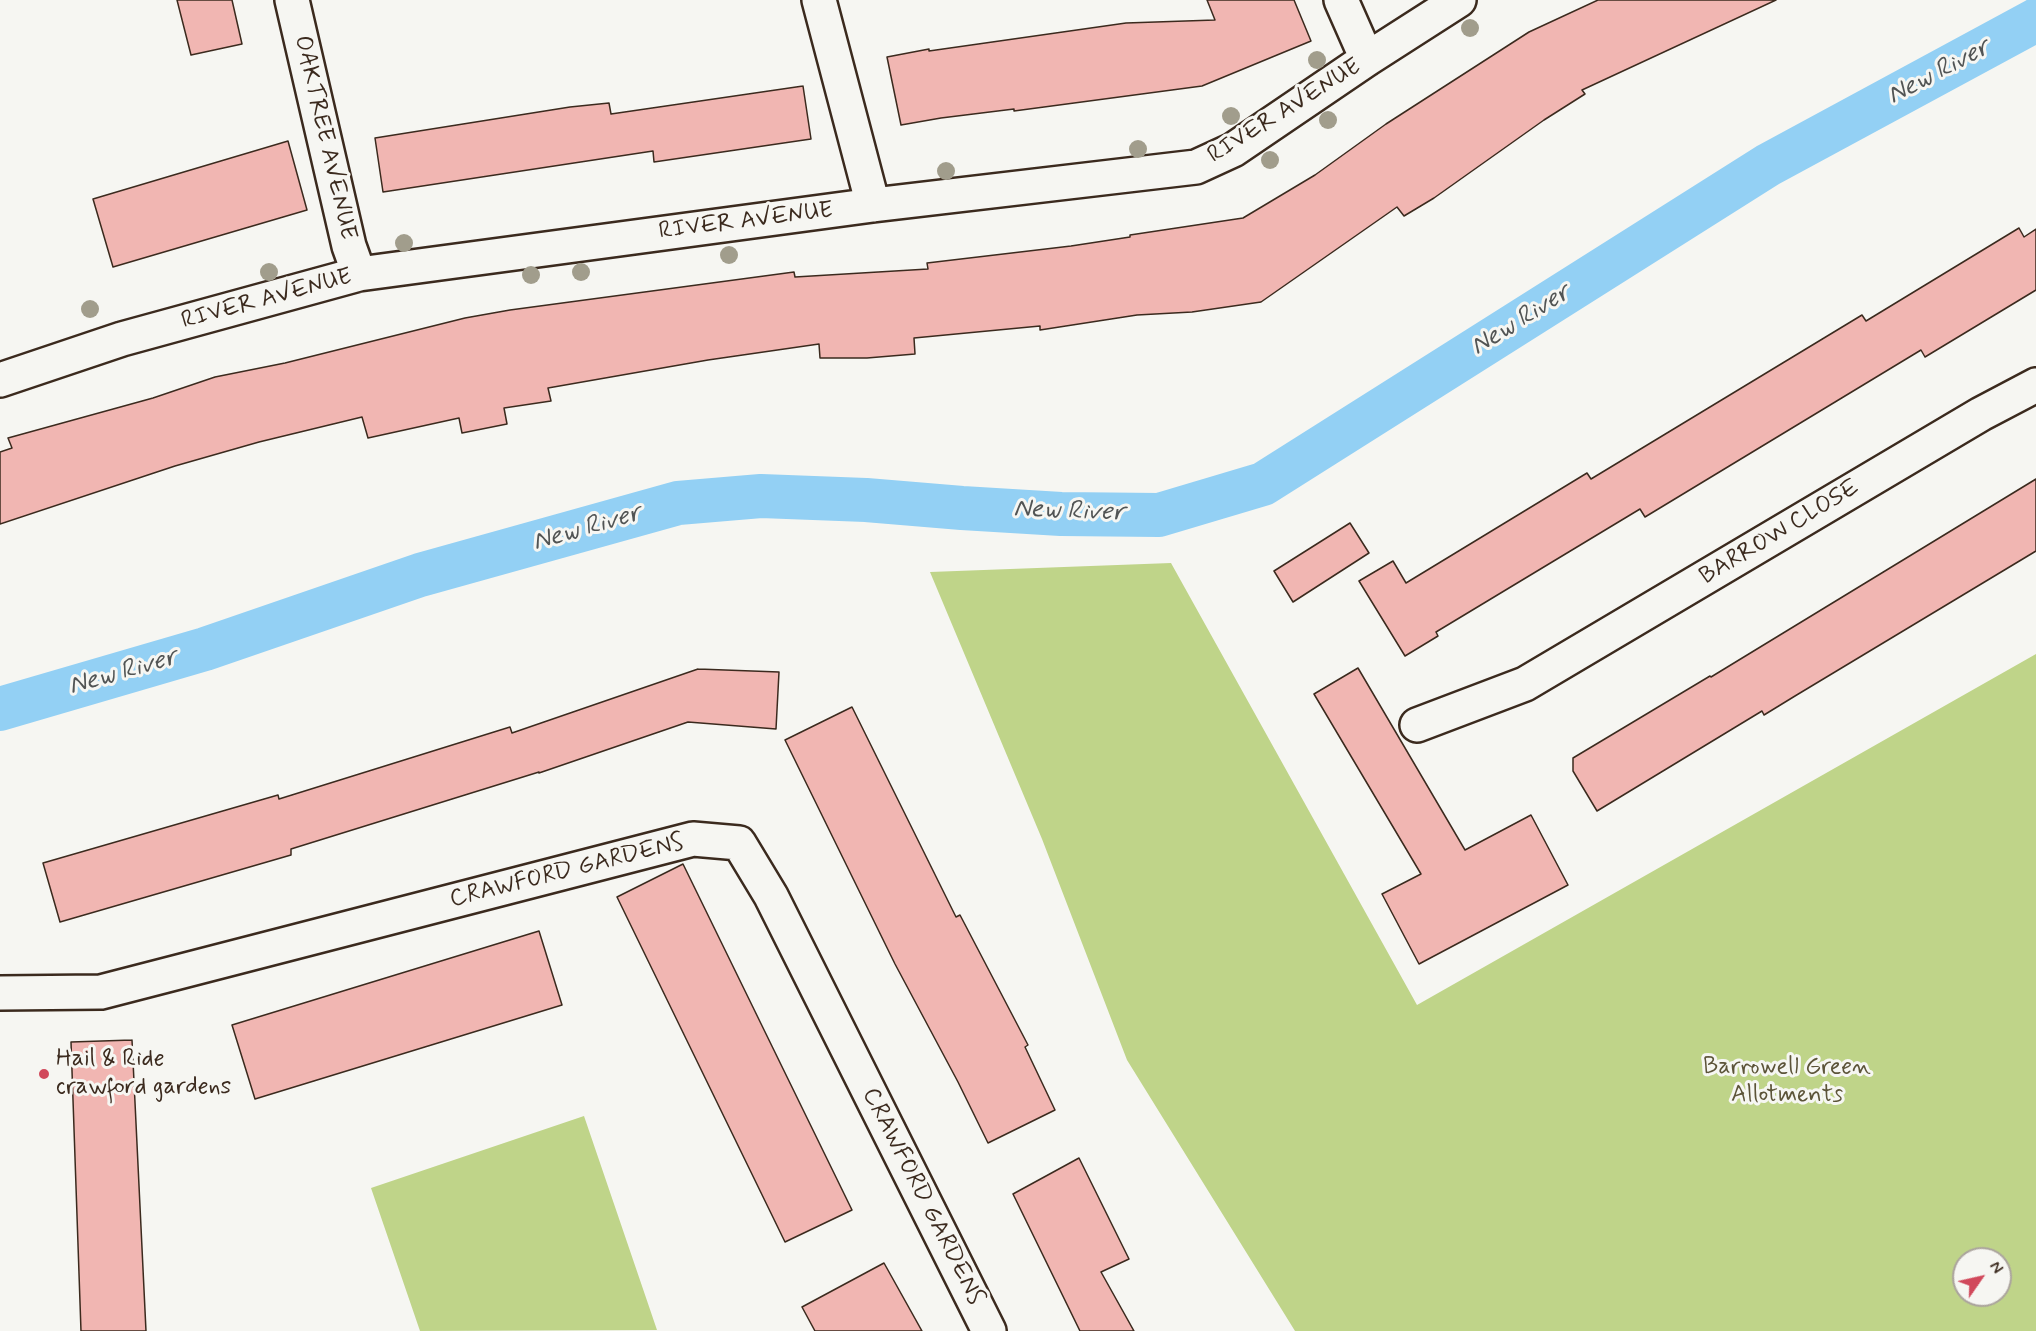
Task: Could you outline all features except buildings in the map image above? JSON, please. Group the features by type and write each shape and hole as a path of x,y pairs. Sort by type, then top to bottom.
{"street":[{"name":"OAKTREE AVENUE","path":"292,0 349,246 359,274"},
{"path":"819,0 873,205"},
{"path":"1341,0 1367,59"},
{"name":"RIVER AVENUE","path":"0,380 122,339 359,274 873,205 1196,167 1233,150 1459,0"},
{"name":"BARROW CLOSE","path":"1417,724 1525,684 1981,414 2036,385"},
{"name":"CRAWFORD GARDENS","path":"0,993 101,992 693,839 740,843 771,896 989,1331"}],"green space":[{"name":"Barrowell Green Allotments","path":"1171,563 1417,1005 2036,654 2036,1331 1295,1331 1127,1060 1042,839 930,572"},
{"path":"584,1116 657,1330 420,1331 371,1188"}],"waterway":[{"name":"New River","path":"0,709 205,649 420,575 678,503 761,496 866,500 1061,514 1159,515 1263,484 1768,165 2036,20"}],"place":[{"name":"Hail & Ride crawford gardens","path":"44,1074"}]}
